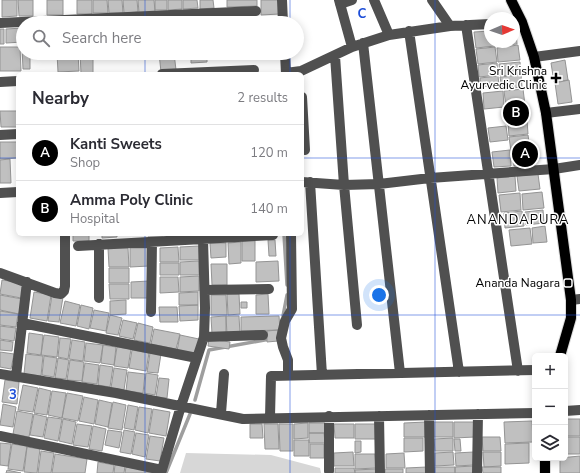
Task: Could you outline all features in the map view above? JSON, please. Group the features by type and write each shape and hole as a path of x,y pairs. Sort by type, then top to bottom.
{"main road":[{"path":"511,0 515,12"},
{"path":"520,26 534,57 546,113 575,300 570,324 561,353"},
{"path":"545,461 545,473"}],"street":[{"path":"282,0 283,16"},
{"path":"352,0 339,2 352,47"},
{"path":"374,0 389,35"},
{"path":"432,0 450,26"},
{"path":"149,16 256,11"},
{"path":"0,23 16,22"},
{"path":"301,72 352,47 389,35 450,26 484,24"},
{"path":"466,25 518,370"},
{"path":"409,31 459,372"},
{"path":"363,43 400,373"},
{"path":"534,57 580,51"},
{"path":"335,56 344,185 357,325"},
{"path":"285,60 286,72"},
{"path":"208,72 254,70"},
{"path":"0,82 16,81"},
{"path":"546,113 580,109"},
{"path":"304,132 305,150"},
{"path":"0,135 16,134"},
{"path":"322,374 306,182 344,185 379,184 430,178 554,169 580,165"},
{"path":"0,193 16,192"},
{"path":"0,273 61,294 64,291 65,236"},
{"path":"78,246 152,242 169,237 203,239 256,236"},
{"path":"288,375 288,360 283,347 282,338 285,321 292,309 291,236"},
{"path":"0,436 162,471 181,406 204,337 205,290 203,239"},
{"path":"151,312 152,242"},
{"path":"99,244 99,298"},
{"path":"16,376 27,282"},
{"path":"205,290 269,290"},
{"path":"22,323 197,358"},
{"path":"204,337 264,335"},
{"path":"270,417 271,376 532,370"},
{"path":"0,374 221,413 243,419 270,417 532,413"},
{"path":"221,413 224,374"},
{"path":"568,411 580,410"},
{"path":"478,414 478,473"},
{"path":"429,415 430,473"},
{"path":"329,416 329,471"},
{"path":"379,416 380,473"}],"shaded area":[{"path":"186,453 271,455 320,468 321,473 180,473"}],"building":[{"path":"2,0 17,0 17,16 2,17"},
{"path":"18,0 33,0 33,16 19,16"},
{"path":"47,0 63,0 63,15 47,15"},
{"path":"77,0 92,0 92,14 77,14"},
{"path":"93,0 107,0 108,13 93,13"},
{"path":"108,0 122,0 123,13 109,13"},
{"path":"123,0 137,0 138,12 124,13"},
{"path":"138,0 154,0 155,12 139,13"},
{"path":"155,0 167,0 167,10 155,10"},
{"path":"168,0 182,0 182,9 168,10"},
{"path":"183,0 197,0 198,8 183,9"},
{"path":"200,0 213,0 214,8 200,9"},
{"path":"227,0 257,0 257,6 227,7"},
{"path":"261,0 280,0 280,14 261,15"},
{"path":"16,28 16,42 6,43 6,29"},
{"path":"0,29 4,29 4,44 0,44"},
{"path":"484,31 484,47 476,48 474,32"},
{"path":"0,47 16,47 16,60 21,60 21,71 0,71"},
{"path":"495,48 497,62 478,64 476,49"},
{"path":"497,48 518,48 520,60 498,62"},
{"path":"23,60 30,60 30,69 23,69"},
{"path":"57,60 78,60 79,71 58,72"},
{"path":"80,60 93,60 93,72 81,72"},
{"path":"160,60 175,60 176,70 161,72"},
{"path":"191,60 207,60 207,62 191,63"},
{"path":"565,60 568,80 554,82 551,63"},
{"path":"520,62 521,74 500,76 499,64"},
{"path":"497,63 498,75 479,77 478,65"},
{"path":"521,75 522,87 502,89 500,77"},
{"path":"498,76 499,85 481,87 480,78"},
{"path":"569,80 572,102 558,104 555,83"},
{"path":"523,89 525,105 506,107 504,91"},
{"path":"503,91 504,107 484,109 483,93"},
{"path":"525,106 526,118 507,120 506,108"},
{"path":"0,111 16,111 16,127 1,127"},
{"path":"527,120 528,134 509,136 508,122"},
{"path":"506,126 508,140 490,142 488,128"},
{"path":"528,135 530,149 511,151 509,137"},
{"path":"0,142 16,142 16,158 0,159"},
{"path":"510,150 511,166 494,167 492,152"},
{"path":"532,151 533,164 514,166 513,153"},
{"path":"10,159 11,183 0,183 0,160"},
{"path":"538,174 540,189 519,191 517,176"},
{"path":"515,176 516,191 498,193 497,178"},
{"path":"542,192 544,208 523,210 522,194"},
{"path":"520,193 521,210 501,212 499,195"},
{"path":"543,210 544,223 526,225 525,212"},
{"path":"522,211 524,226 505,228 504,213"},
{"path":"545,226 547,242 533,243 532,228"},
{"path":"530,228 532,244 511,246 509,230"},
{"path":"73,236 89,236 89,241 73,241"},
{"path":"102,236 117,236 117,237 102,238"},
{"path":"255,240 255,261 242,261 242,241"},
{"path":"268,240 275,240 276,256 269,256"},
{"path":"241,242 241,263 229,264 228,243"},
{"path":"210,243 226,243 226,257 211,258"},
{"path":"199,246 199,260 180,260 180,247"},
{"path":"178,247 179,262 160,262 160,248"},
{"path":"108,248 128,248 129,267 109,267"},
{"path":"130,248 149,248 149,266 130,267"},
{"path":"199,261 199,275 180,275 180,262"},
{"path":"278,261 279,281 256,282 256,262"},
{"path":"160,263 179,263 179,275 160,275"},
{"path":"211,264 227,264 227,285 212,285"},
{"path":"109,268 129,268 129,283 109,283"},
{"path":"199,276 199,291 180,292 180,277"},
{"path":"160,277 178,277 179,292 160,293"},
{"path":"2,280 24,283 21,298 0,294"},
{"path":"149,281 149,298 131,298 131,282"},
{"path":"109,284 129,284 129,299 110,299"},
{"path":"34,292 51,295 47,321 30,318"},
{"path":"198,292 198,305 179,305 179,293"},
{"path":"227,294 239,294 240,314 228,315"},
{"path":"268,294 269,314 256,314 256,295"},
{"path":"0,295 22,299 19,314 0,310"},
{"path":"52,295 63,297 59,322 48,321"},
{"path":"211,295 226,295 227,315 211,315"},
{"path":"126,300 126,314 110,315 110,301"},
{"path":"65,301 80,305 76,326 60,323"},
{"path":"241,302 247,302 247,308 241,308"},
{"path":"81,305 93,308 89,329 77,326"},
{"path":"198,305 198,320 180,321 179,306"},
{"path":"159,307 177,307 178,322 160,322"},
{"path":"94,310 109,313 106,331 90,328"},
{"path":"0,311 18,314 16,327 0,325"},
{"path":"110,315 122,318 118,335 106,333"},
{"path":"226,316 226,334 212,334 211,317"},
{"path":"226,316 239,316 240,334 227,335"},
{"path":"279,316 280,330 241,331 241,317"},
{"path":"123,320 137,323 133,339 119,336"},
{"path":"138,323 153,327 150,343 134,340"},
{"path":"0,326 16,328 14,341 0,339"},
{"path":"154,329 180,334 176,349 151,344"},
{"path":"278,330 278,341 267,342 267,331"},
{"path":"29,333 43,335 41,355 27,353"},
{"path":"44,335 59,337 57,357 41,355"},
{"path":"180,335 199,339 196,355 177,351"},
{"path":"60,338 71,339 68,359 58,357"},
{"path":"209,339 230,342 229,349 208,346"},
{"path":"0,340 13,342 12,351 0,350"},
{"path":"72,340 85,342 83,361 69,359"},
{"path":"86,343 103,345 100,363 84,361"},
{"path":"103,345 116,347 114,365 101,363"},
{"path":"117,347 131,349 128,368 114,366"},
{"path":"132,350 149,353 146,371 129,368"},
{"path":"0,352 14,354 11,369 0,367"},
{"path":"150,353 161,354 158,373 147,372"},
{"path":"26,354 43,356 41,376 24,374"},
{"path":"44,356 57,358 54,377 42,375"},
{"path":"58,358 69,360 66,379 55,378"},
{"path":"70,360 84,362 82,381 67,380"},
{"path":"85,363 99,365 97,384 82,382"},
{"path":"100,365 113,367 110,387 98,385"},
{"path":"114,368 127,370 124,390 111,388"},
{"path":"128,372 145,374 143,393 126,391"},
{"path":"146,373 158,375 155,395 144,393"},
{"path":"159,378 169,379 167,398 156,397"},
{"path":"5,380 19,382 17,404 2,402"},
{"path":"23,385 38,388 33,412 18,410"},
{"path":"39,388 51,391 47,415 34,413"},
{"path":"52,391 66,393 62,418 48,415"},
{"path":"67,393 83,396 78,421 62,418"},
{"path":"84,397 98,400 94,424 79,421"},
{"path":"99,400 112,403 108,427 95,424"},
{"path":"113,402 126,405 122,430 108,428"},
{"path":"3,404 16,407 13,427 0,425"},
{"path":"128,405 138,407 134,430 124,428"},
{"path":"139,407 152,409 148,433 135,430"},
{"path":"153,409 170,412 166,436 149,433"},
{"path":"17,411 33,414 29,437 13,434"},
{"path":"34,414 47,417 43,437 30,435"},
{"path":"48,417 62,419 58,441 44,438"},
{"path":"63,419 76,422 72,444 59,441"},
{"path":"568,419 580,419 580,436 568,436"},
{"path":"532,421 532,442 505,443 504,422"},
{"path":"426,422 427,437 404,437 404,423"},
{"path":"434,422 453,422 453,437 434,437"},
{"path":"454,422 475,422 475,437 454,438"},
{"path":"308,423 308,438 294,439 294,424"},
{"path":"309,423 325,423 325,433 309,433"},
{"path":"77,424 92,426 88,447 73,445"},
{"path":"250,424 262,424 263,438 250,438"},
{"path":"264,424 278,424 279,449 265,449"},
{"path":"279,424 293,424 293,451 280,451"},
{"path":"334,424 354,424 354,438 335,438"},
{"path":"355,424 377,424 377,439 355,439"},
{"path":"93,426 106,429 102,451 89,449"},
{"path":"108,430 122,432 119,448 105,445"},
{"path":"124,430 135,432 131,454 120,452"},
{"path":"136,433 149,435 145,457 132,454"},
{"path":"309,433 324,433 325,443 309,443"},
{"path":"150,436 164,438 160,461 146,459"},
{"path":"482,437 500,437 501,451 483,451"},
{"path":"568,437 580,437 580,454 568,454"},
{"path":"404,438 423,438 423,451 404,452"},
{"path":"453,438 453,451 435,451 434,439"},
{"path":"454,439 460,439 461,451 455,451"},
{"path":"294,440 309,440 309,456 294,456"},
{"path":"355,441 361,441 361,452 355,453"},
{"path":"0,443 11,444 8,466 0,465"},
{"path":"529,443 529,463 505,464 505,444"},
{"path":"12,444 27,446 23,471 8,469"},
{"path":"310,444 324,444 324,458 310,458"},
{"path":"27,447 40,449 37,473 24,472"},
{"path":"41,451 54,453 51,473 38,473"},
{"path":"353,452 354,466 334,466 334,453"},
{"path":"453,452 454,465 435,466 435,453"},
{"path":"474,452 474,465 456,466 455,453"},
{"path":"483,452 501,452 501,466 484,467"},
{"path":"404,453 405,468 386,468 386,454"},
{"path":"55,454 87,459 85,473 52,473"},
{"path":"355,454 375,454 376,468 355,469"},
{"path":"580,456 580,473 560,473 560,461 568,461 568,457"},
{"path":"98,462 114,465 113,473 97,473"},
{"path":"115,465 125,466 124,473 114,473"},
{"path":"474,466 474,473 455,473 455,467"},
{"path":"126,467 152,471 151,473 125,473"},
{"path":"427,467 427,473 406,473 406,468"},
{"path":"435,467 455,467 455,473 435,473"},
{"path":"482,467 501,467 501,473 483,473"},
{"path":"335,468 354,468 355,473 335,473"},
{"path":"376,469 376,473 355,473 355,470"},
{"path":"385,469 403,469 403,473 385,473"},
{"path":"7,470 21,473 6,473"}],"waterway":[{"path":"284,236 287,285"},
{"path":"283,316 287,295"},
{"path":"195,400 209,350 270,339"},
{"path":"166,473 190,414"}],"place":[{"name":"Sri Krishna Ayurvedic Clinic","path":"556,78"},
{"name":"Amma Poly Clinic","path":"516,113"},
{"name":"Kanti Sweets","path":"525,154"},
{"name":"Ananda Nagara","path":"568,283"}],"district":[{"name":"ANANDAPURA","path":"518,219"}]}
